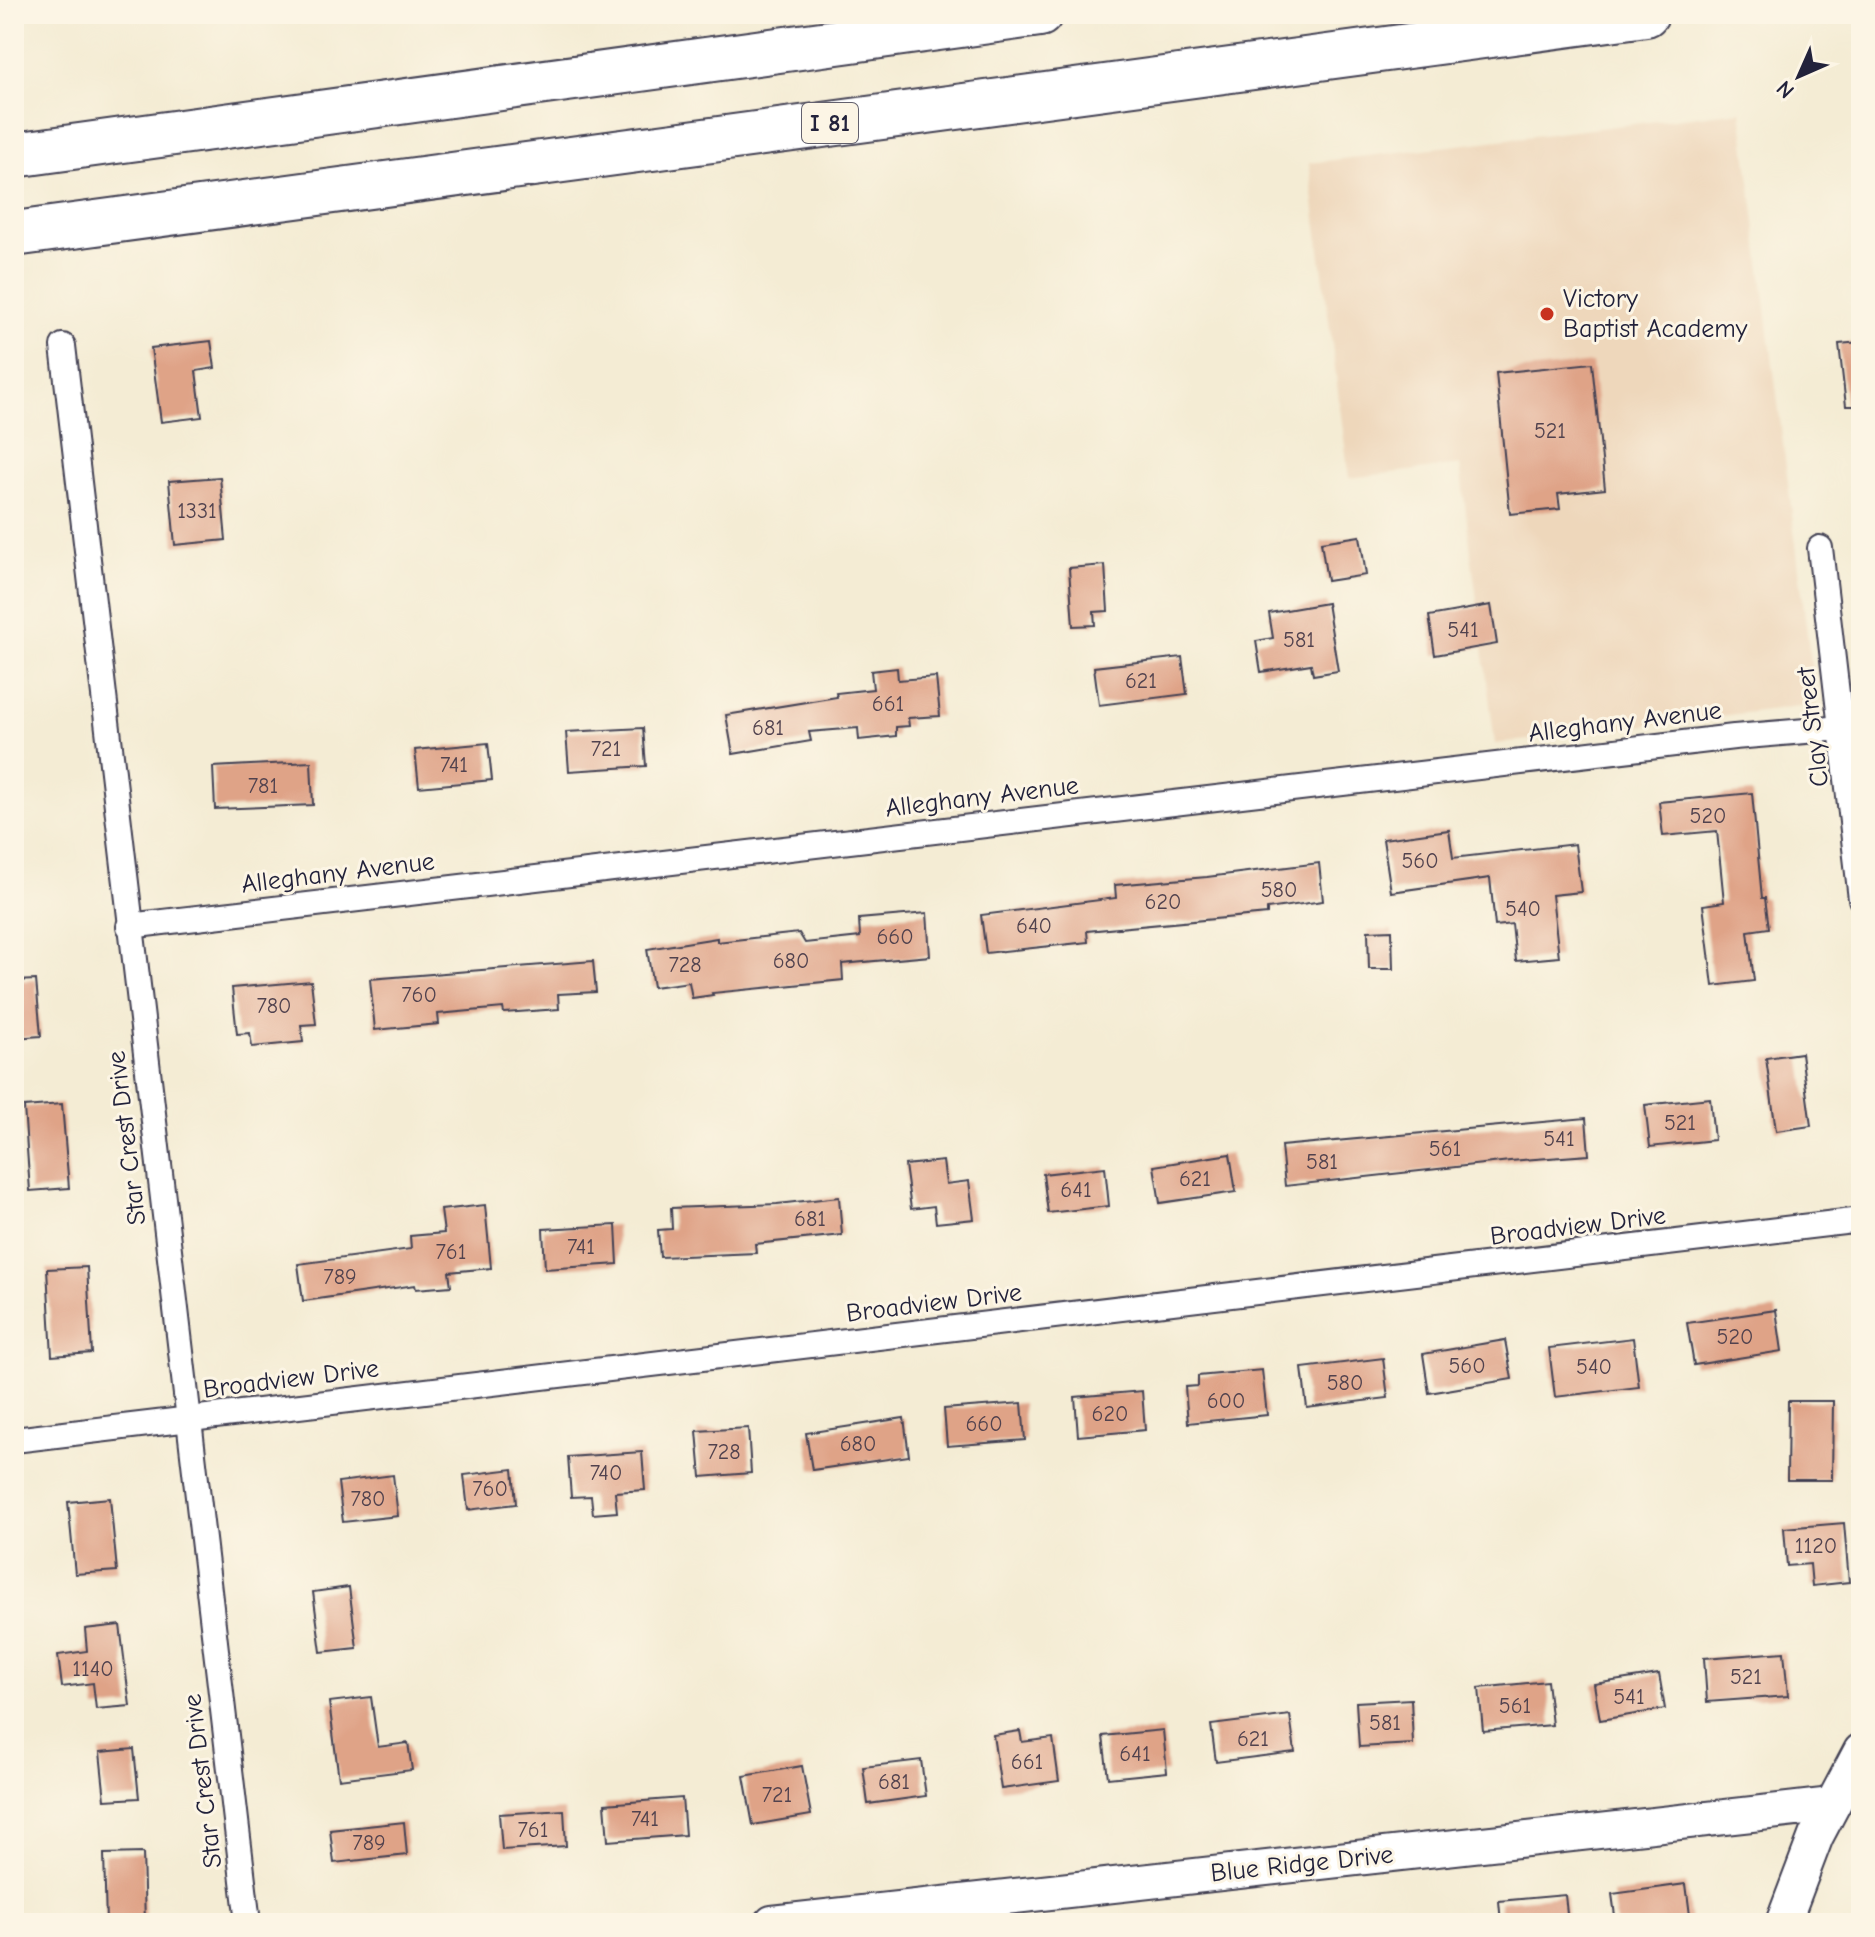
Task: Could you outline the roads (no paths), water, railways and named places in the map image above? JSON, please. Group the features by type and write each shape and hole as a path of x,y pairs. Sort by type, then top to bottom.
{"highway":[{"path":"14,155 1040,14"},
{"name":"I 81","path":"14,234 1646,14"}],"street":[{"name":"Star Crest Drive","path":"63,346 248,1923"},
{"name":"Clay Street","path":"1820,548 1861,899"},
{"name":"Alleghany Avenue","path":"129,926 1719,739 1842,728"},
{"name":"Broadview Drive","path":"14,1440 1861,1220"},
{"path":"1783,1923 1816,1836 1860,1755"},
{"name":"Blue Ridge Drive","path":"772,1923 1832,1805"}],"place":[{"name":"Victory Baptist Academy","path":"1547,314"}]}
